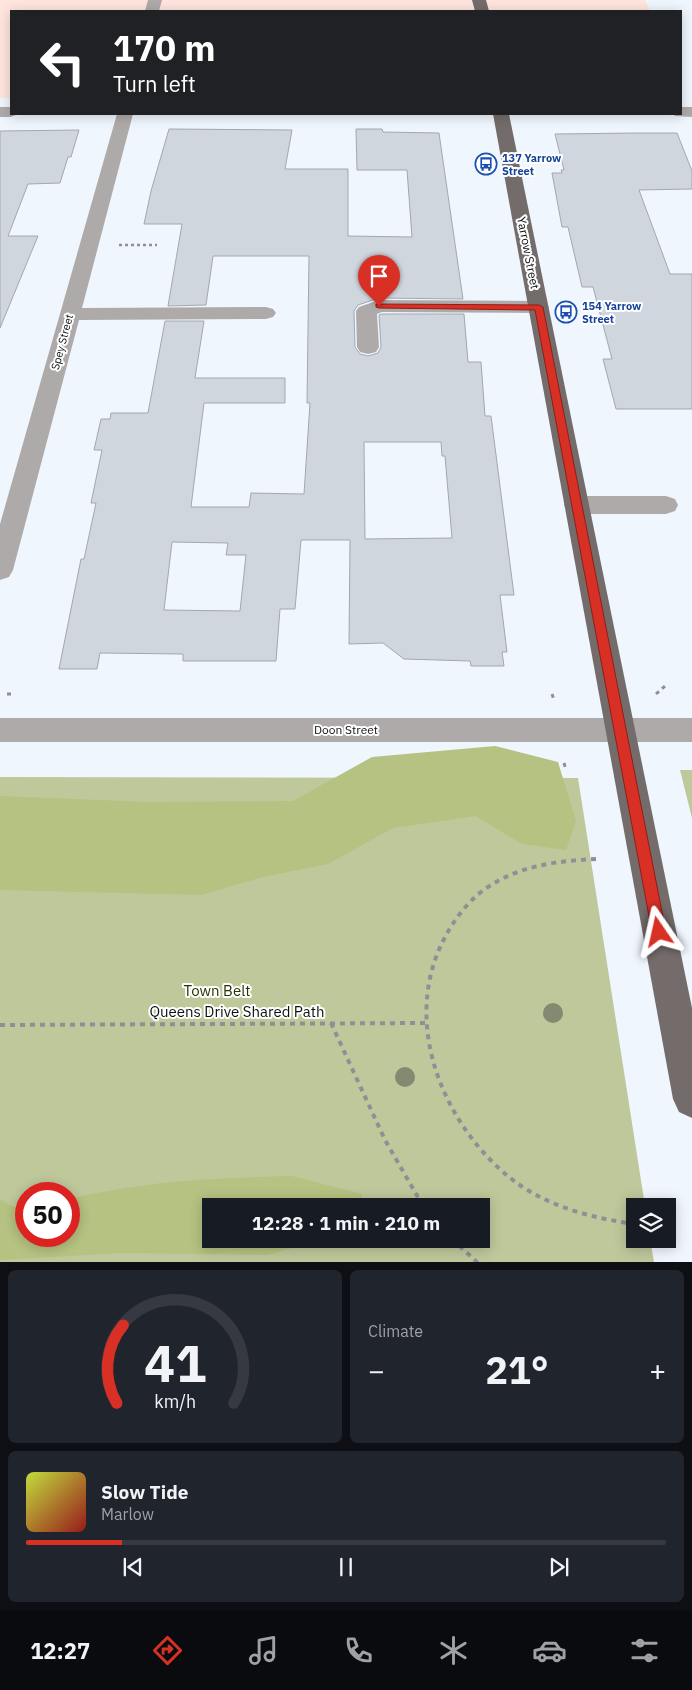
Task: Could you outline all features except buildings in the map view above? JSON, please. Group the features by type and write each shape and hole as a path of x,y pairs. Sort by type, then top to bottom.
{"main road":[{"name":"Yarrow Street","path":"501,115 692,1099"}],"street":[{"name":"Spey Street","path":"0,570 125,115"},
{"path":"368,347 366,311 379,306 539,307"},
{"path":"70,314 266,313"},
{"path":"576,506 666,505"},
{"name":"Doon Street","path":"0,730 692,730"}],"path":[{"path":"119,245 157,245"},
{"path":"656,694 665,686"},
{"path":"552,694 554,700"},
{"path":"564,763 566,770"},
{"path":"596,859 562,860 536,865 513,873 490,886 471,901 450,928 431,967 426,994 425,1023 433,1070 442,1093 464,1131 487,1158 507,1176 554,1204 589,1216 626,1222"},
{"path":"331,1024 425,1023"},
{"name":"Queens Drive Shared Path","path":"0,1025 331,1024 360,1090 407,1182 418,1198"},
{"path":"462,1248 478,1262"}],"shaded area":[{"path":"0,0 645,0 650,10 10,10 10,98 0,98"}],"green space":[{"path":"495,746 558,762 576,821 566,850 522,844 476,816 393,828 328,864 263,877 201,895 0,890 0,796 148,802 293,801 372,757"},
{"path":"680,770 692,770 692,818"},
{"name":"Town Belt","path":"0,777 578,778 644,1198 626,1198 626,1248 652,1248 654,1262 0,1262"},
{"path":"292,1176 362,1194 362,1198 202,1198 202,1248 292,1248 268,1255 119,1253 0,1260 0,1200 15,1207 15,1247 80,1247 80,1197 152,1184"}],"place":[{"name":"137 Yarrow Street","path":"486,164"},
{"name":"154 Yarrow Street","path":"566,312"}],"route":[{"path":"379,306 539,307 659,932"}]}
